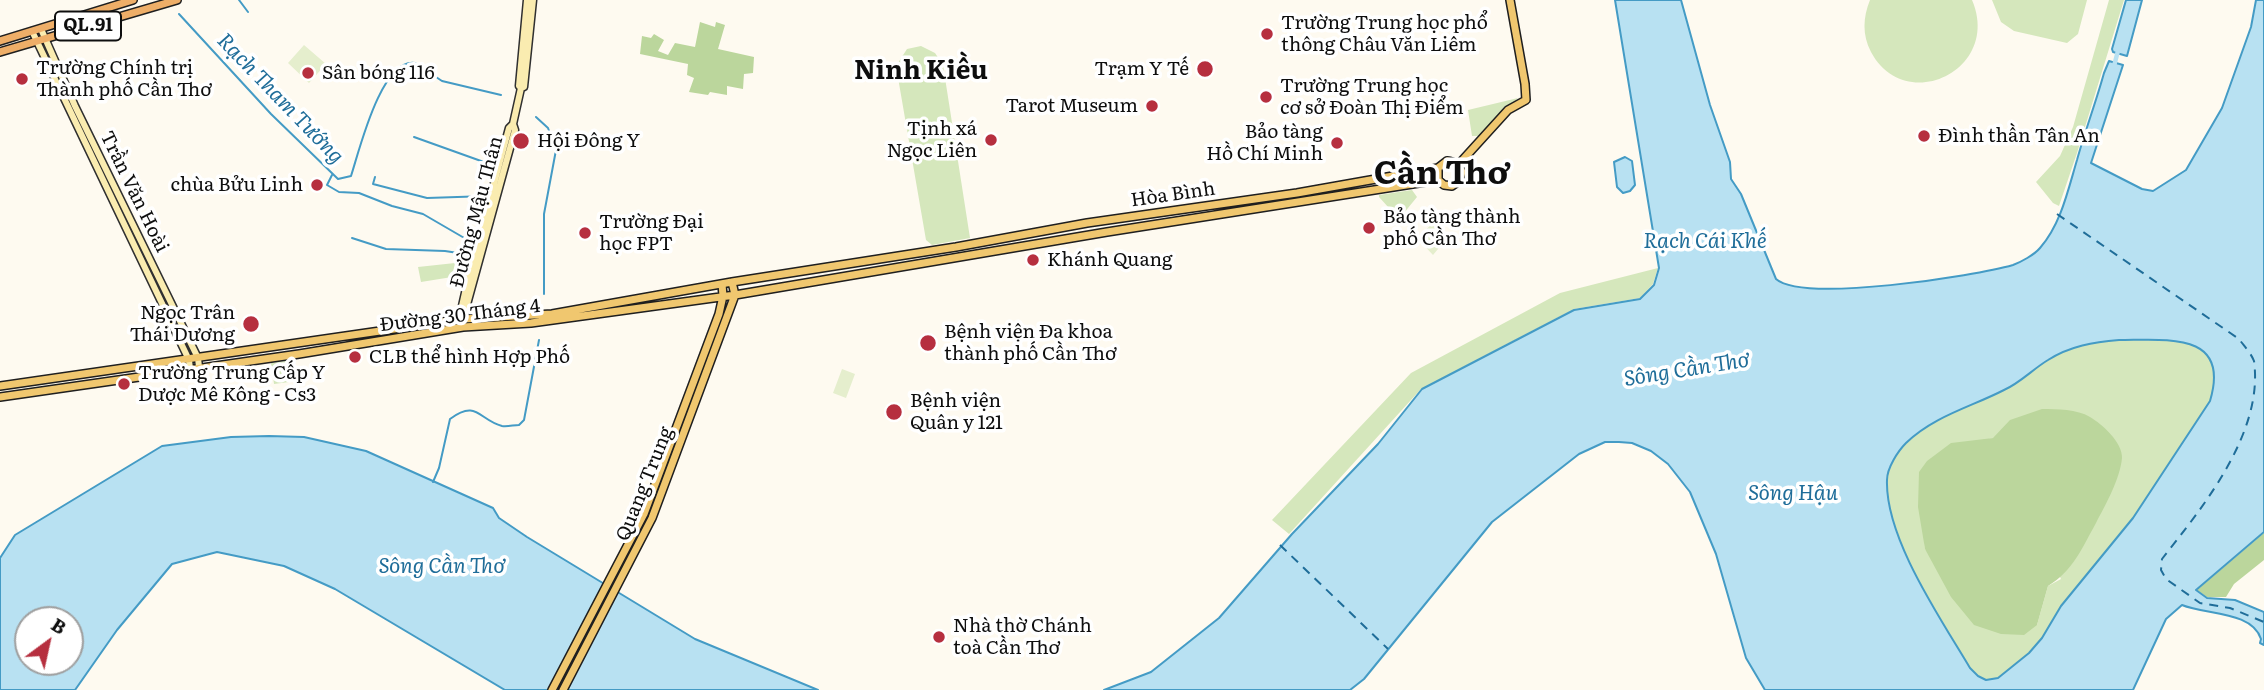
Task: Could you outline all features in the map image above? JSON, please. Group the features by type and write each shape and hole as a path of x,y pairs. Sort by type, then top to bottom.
{"highway":[{"name":"QL.91","path":"0,41 133,0"},
{"name":"QL.91","path":"0,52 177,0"}],"main road":[{"name":"Đường Mậu Thân","path":"464,321 462,306 473,274 509,128 513,124 520,87 527,0"},
{"name":"Đường Mậu Thân","path":"520,87 524,87 533,0"},
{"path":"1458,165 1508,110 1526,100 1510,0"},
{"name":"Trần Văn Hoài","path":"36,30 67,108 189,364"},
{"name":"Trần Văn Hoài","path":"40,41 75,105 198,358 199,368"},
{"path":"67,108 75,105"},
{"path":"1447,162 1458,165 1462,172 1456,184 1444,185 1438,180 1438,168 1447,162"},
{"name":"Hòa Bình","path":"912,255 1105,220 1297,193 1438,168"},
{"name":"Hòa Bình","path":"924,264 1091,234 1438,180"},
{"path":"1105,220 1107,232"},
{"path":"1087,223 1091,234"},
{"path":"975,243 980,254"},
{"path":"956,247 961,257"},
{"path":"940,250 945,260"},
{"path":"922,253 924,264"},
{"name":"Đường 30 Tháng 4","path":"0,397 189,364 198,358 464,321 552,314 732,282 912,255"},
{"path":"855,262 859,275"},
{"name":"Đường 30 Tháng 4","path":"0,386 189,364 199,368 299,354 464,321 532,323 734,295 924,264"},
{"name":"Quang Trung","path":"552,690 637,528 675,443 734,295 732,282"},
{"name":"Quang Trung","path":"563,690 652,518 719,314 723,296 722,284"}],"green space":[{"path":"1870,0 1972,0 1978,25 1974,47 1962,64 1946,76 1926,82 1905,81 1886,71 1868,46 1865,26"},
{"path":"1992,0 2087,0 2078,34 2067,43 2014,31 2001,22"},
{"path":"2109,0 2124,0 2059,206 2053,203 2036,182 2060,156 2073,127"},
{"path":"700,22 715,27 716,22 725,25 718,49 754,57 753,73 744,74 743,89 727,86 727,95 689,92 694,78 687,75 688,64 640,54 642,36 651,38 654,34 664,40 658,51 668,55 675,43 695,47"},
{"name":"Sân bóng 116","path":"304,45 326,64 309,83 288,63"},
{"path":"921,46 935,53 943,65 970,238 932,245 926,240 896,66 907,49"},
{"path":"1518,98 1479,136 1472,136 1468,110"},
{"path":"1412,190 1417,197 1399,219 1379,197 1379,195"},
{"path":"1433,223 1449,236 1433,255 1417,238"},
{"path":"455,263 452,277 421,282 418,267"},
{"path":"1658,268 1653,284 1640,298 1574,309 1421,389 1289,534 1272,520 1411,373 1560,293"},
{"path":"2110,341 2174,341 2190,344 2203,351 2211,362 2214,378 2210,401 2133,518 2061,606 2042,638 2029,653 1998,678 1987,680 1970,668 1930,602 1905,552 1889,503 1889,470 1903,446 1928,426 2010,387 2056,355 2082,346","holes":["1994,438 2061,579 2048,586 2037,625 1925,549 1924,534 1973,442"]},
{"path":"292,360 296,381 274,384 271,363"},
{"path":"842,369 855,374 846,398 833,393"},
{"path":"2042,409 2073,411 2095,420 2111,434 2119,446 2121,466 2108,500 2081,550 2064,573 2048,586 2037,625 2024,635 2001,634 1974,625 1951,597 1925,549 1918,507 1919,472 1927,461 1951,443 1993,438 2010,420"},
{"path":"2264,533 2264,560 2234,584 2226,597 2207,597 2197,590"}],"water":[{"path":"1615,0 1681,0 1710,105 1730,162 1731,179 1741,194 1776,279 1792,286 1853,288 1928,281 1993,270 2013,265 2040,248 2063,206 2109,61 2123,65 2091,163 2142,189 2153,191 2186,170 2222,108 2251,27 2256,0 2264,0 2264,532 2196,590 2207,598 2235,600 2264,612 2264,645 2260,643 2261,639 2256,630 2248,623 2227,615 2182,605 2166,619 2133,690 1765,690 1746,658 1716,554 1690,492 1668,464 1651,451 1632,443 1605,442 1579,454 1492,522 1364,679 1350,690 1104,690 1151,672 1219,618 1292,534 1378,444 1422,389 1574,310 1640,299 1654,285 1659,268","holes":["2119,340 2174,341 2190,344 2203,351 2211,362 2214,378 2210,401 2133,518 2061,606 2042,638 2029,653 1998,678 1986,680 1970,668 1917,577 1895,527 1889,503 1887,475 1896,455 1906,443 1928,426 2010,387 2056,355 2074,348"]},
{"path":"2126,0 2142,0 2127,56 2113,52 2112,49"},
{"path":"1625,157 1632,161 1635,185 1630,191 1623,193 1617,187 1614,162"},
{"name":"Sông Cần Thơ","path":"269,436 304,437 366,451 493,508 499,518 527,537 695,639 818,690 505,690 335,589 284,566 217,552 172,564 117,630 75,690 0,690 0,558 15,535 162,446 231,437"}],"waterway":[{"path":"239,0 248,12"},
{"name":"Rạch Tham Tướng","path":"179,14 271,114 338,179 351,176 373,109 392,75 403,65 415,63 442,81 501,95"},
{"path":"2114,66 2119,47"},
{"name":"Rạch Tham Tướng","path":"536,117 548,128 556,150 544,214 544,294"},
{"path":"414,137 495,166"},
{"path":"332,175 327,185 339,192 359,193 423,214 466,239"},
{"path":"375,177 373,184 427,198 488,196"},
{"path":"352,238 386,249 445,251 471,255"},
{"name":"Rạch Tham Tướng","path":"433,482 439,468 450,419 459,413 472,411 502,426 519,425 524,420 539,340"}],"ferry route":[{"path":"2057,214 2239,339 2253,358 2255,388 2240,442 2211,493 2162,559 2161,570 2166,579 2200,603 2230,608 2264,622"},
{"path":"1280,545 1388,649"}],"place":[{"name":"Trường Trung học phổ thông Châu Văn Liêm","path":"1267,34"},
{"name":"Trạm Y Tế","path":"1205,69"},
{"name":"Sân bóng 116","path":"308,73"},
{"name":"Trường Chính trị Thành phố Cần Thơ","path":"22,79"},
{"name":"Trường Trung học cơ sở Đoàn Thị Điểm","path":"1266,97"},
{"name":"Tarot Museum","path":"1152,106"},
{"name":"Đình thần Tân An","path":"1924,136"},
{"name":"Tịnh xá Ngọc Liên","path":"991,140"},
{"name":"Hội Đông Y","path":"521,141"},
{"name":"Bảo tàng Hồ Chí Minh","path":"1337,143"},
{"name":"chùa Bửu Linh","path":"317,185"},
{"name":"Bảo tàng thành phố Cần Thơ","path":"1369,228"},
{"name":"Trường Đại học FPT","path":"585,233"},
{"name":"Khánh Quang","path":"1033,260"},
{"name":"Ngọc Trân Thái Dương","path":"251,324"},
{"name":"Bệnh viện Đa khoa thành phố Cần Thơ","path":"928,343"},
{"name":"CLB thể hình Hợp Phố","path":"355,357"},
{"name":"Trường Trung Cấp Y Dược Mê Kông - Cs3","path":"124,384"},
{"name":"Bệnh viện Quân y 121","path":"894,412"},
{"name":"Nhà thờ Chánh toà Cần Thơ","path":"939,637"}],"district":[{"name":"Ninh Kiều","path":"921,71"},
{"name":"Cần Thơ","path":"1442,174"}],"water label":[{"name":"Rạch Cái Khế","path":"1705,242"},
{"name":"Sông Hậu","path":"1793,494"}]}
